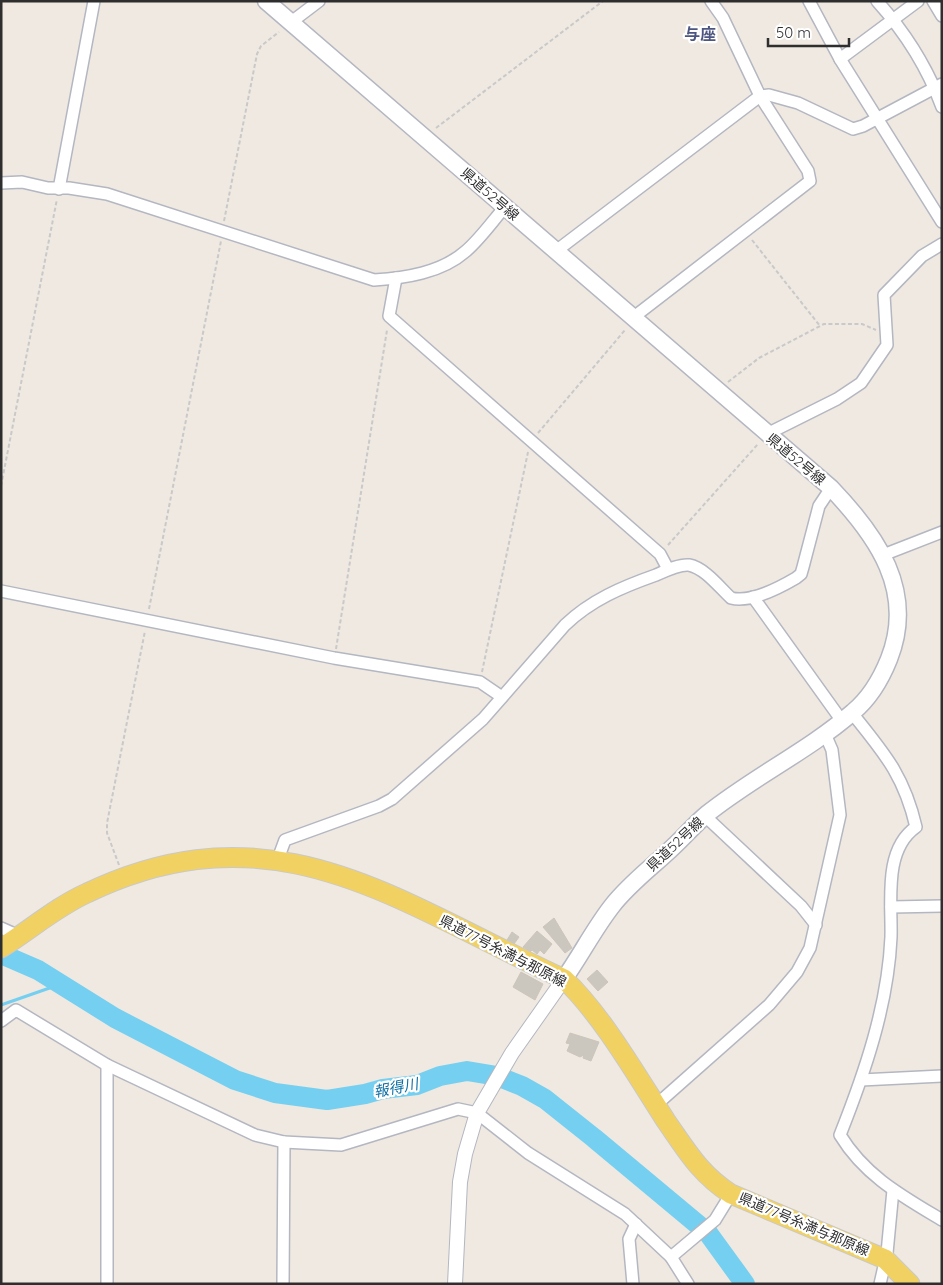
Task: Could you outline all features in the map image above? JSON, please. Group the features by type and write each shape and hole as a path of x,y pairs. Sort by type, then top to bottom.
{"main road":[{"name":"県道52号線","path":"266,1 830,488 852,510 883,555 892,578 898,606 896,636 880,680 847,717 825,734 730,796 639,877 612,906 564,979"},
{"name":"県道77号糸満与那原線","path":"7,939 66,904 123,877 163,865 230,856 278,860 310,866 364,883 564,979 585,1002 699,1168 708,1178 731,1194 885,1259 910,1284"}],"street":[{"path":"59,189 94,1"},
{"path":"290,23 319,1"},
{"path":"635,319 638,313 810,181 808,171 760,96 723,18 711,1"},
{"path":"809,1 840,59 878,117 923,196 942,222"},
{"path":"877,1 894,20 938,86 942,107"},
{"path":"840,59 918,1"},
{"path":"933,1 942,16"},
{"path":"556,251 760,96 769,96 798,103 852,129 863,126 938,86"},
{"path":"1,182 22,182 59,189 78,189 107,194 374,280 408,277 433,269 464,253 504,208"},
{"path":"767,434 837,399 862,383 887,345 884,295 922,256 942,244"},
{"path":"396,278 389,316 530,442 660,554 668,569"},
{"path":"278,860 285,840 387,803 438,761 483,719 558,632 580,612 616,590 668,569 687,565 696,568 731,598 740,600 753,597 790,581 801,574 819,506 830,488"},
{"path":"883,555 942,532"},
{"path":"1,591 334,658 480,682 502,698"},
{"path":"753,597 847,717 891,761 906,792 916,827 906,834 901,844 891,881 889,968 877,1025 861,1080 840,1135 853,1156 893,1190 942,1220"},
{"path":"656,1105 769,1006 797,972 810,948 840,815 832,750 825,734"},
{"path":"706,816 801,906 816,925"},
{"path":"891,907 942,906"},
{"path":"455,1284 460,1182 465,1154 479,1108 512,1053 564,979"},
{"path":"1,1021 16,1010 107,1065 255,1135 284,1142 341,1145 458,1109 479,1108 528,1153 626,1214 674,1256 688,1284"},
{"path":"107,1065 107,1284"},
{"path":"861,1080 942,1076"},
{"path":"283,1284 284,1142"},
{"path":"880,1284 885,1259 893,1190"},
{"path":"674,1256 715,1220 731,1194"},
{"path":"633,1284 629,1239 636,1224"}],"path":[{"path":"424,138 603,1"},
{"path":"123,877 107,833 107,823 222,230 257,54 261,46 290,23"},
{"path":"1,486 59,189"},
{"path":"745,231 820,326"},
{"path":"334,658 389,316"},
{"path":"480,682 530,442 635,319"},
{"path":"716,390 759,358 824,324 862,324 886,335"},
{"path":"660,554 767,434"}],"building":[{"path":"554,918 572,948 565,953 543,927"},
{"path":"537,931 552,944 544,954 540,950 537,954 532,950 530,952 523,947"},
{"path":"512,932 519,937 514,944 507,940"},
{"path":"597,970 608,982 598,991 587,979"},
{"path":"521,972 543,984 535,1000 513,987"},
{"path":"570,1033 599,1042 591,1061 583,1058 584,1055 580,1057 567,1051 570,1044 566,1043"}],"waterway":[{"name":"報得川","path":"1,954 38,970 115,1018 235,1080 275,1093 327,1100 383,1089 417,1085 440,1076 467,1071 497,1076 522,1086 545,1099 708,1233 745,1284"},
{"path":"1,1005 61,984"}],"district":[{"name":"与座","path":"700,34"}]}
